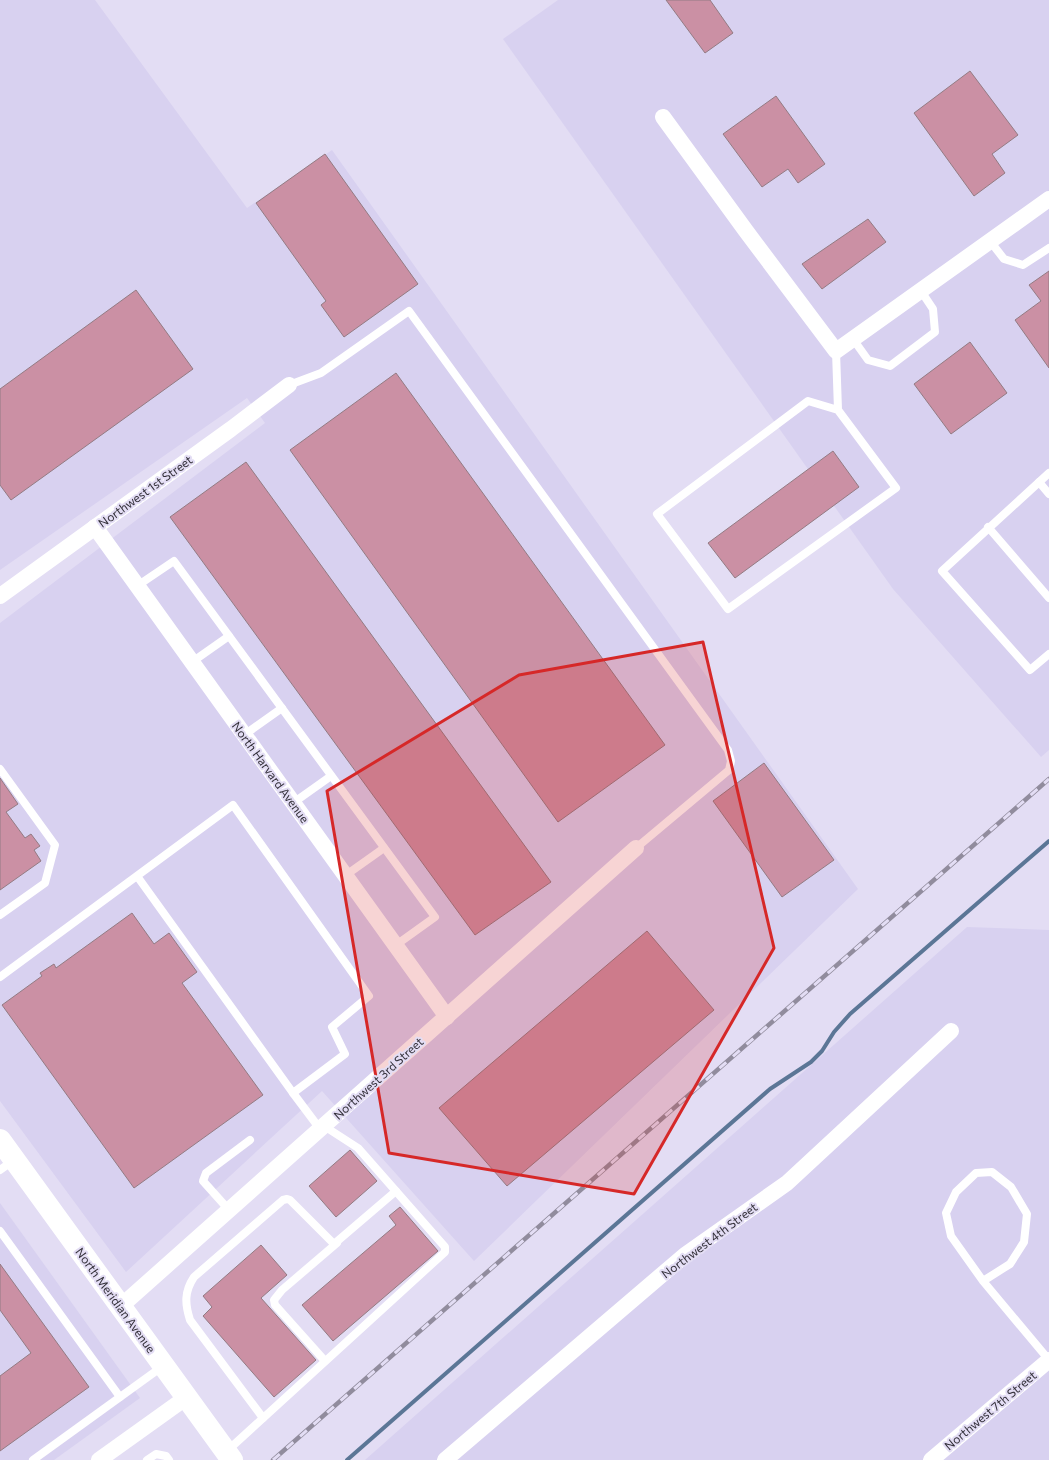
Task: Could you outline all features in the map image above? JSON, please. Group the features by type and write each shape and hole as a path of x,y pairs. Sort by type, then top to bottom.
{"main road":[{"name":"North Meridian Avenue","path":"0,1140 7,1165 120,1306 229,1456"}],"street":[{"path":"663,117 746,232 836,351 990,241 1047,204"},
{"name":"Northwest 1st Street","path":"0,596 289,385"},
{"name":"North Harvard Avenue","path":"95,527 447,1017"},
{"name":"Northwest 3rd Street","path":"120,1306 636,848"},
{"name":"Northwest 4th Street","path":"445,1460 685,1255 787,1182 951,1031"},
{"name":"Northwest 7th Street","path":"931,1460 1049,1360"},
{"path":"107,1457 187,1397"}],"lane":[{"path":"990,241 1004,259 1023,265 1049,248"},
{"path":"853,339 868,360 890,366 935,332 933,309 921,291"},
{"path":"289,385 320,373 408,311 728,750 731,761 729,770 636,848"},
{"path":"836,351 838,410 896,488 728,609 657,514 808,401 838,410"},
{"path":"1049,474 988,527 942,571 1030,670 1049,654"},
{"path":"1039,482 1049,494"},
{"path":"988,527 1049,598"},
{"path":"137,586 174,561 435,917 396,945"},
{"path":"192,662 229,636"},
{"path":"244,735 282,708"},
{"path":"0,769 55,846 45,883 0,915"},
{"path":"293,803 331,776"},
{"path":"0,977 233,804 369,996 332,1027 345,1054 293,1093"},
{"path":"346,875 384,848"},
{"path":"137,876 293,1093 322,1128 358,1148 445,1247 445,1252 263,1418 229,1456"},
{"path":"229,1210 203,1181 206,1173 250,1140"},
{"path":"983,1281 1010,1264 1024,1242 1026,1214 1011,1187 992,1172 976,1173 956,1192 946,1213 951,1236 983,1281 1049,1360"},
{"path":"325,1361 275,1305 274,1300 282,1290 396,1191"},
{"path":"263,1418 190,1320 185,1302 189,1285 194,1277 283,1200 290,1200 331,1243 337,1243"},
{"path":"0,1230 120,1397"},
{"path":"33,1460 163,1365"},
{"path":"147,1460 156,1454 166,1456 169,1460"}],"highlighted area":[{"path":"703,642 774,948 634,1194 389,1153 327,791 519,675"}],"shaded area":[{"path":"0,0 95,0 247,208 332,150 858,889 474,1261 322,1091 126,1272 0,1101 0,623 265,423 247,398 0,570"},
{"path":"558,0 1049,0 1049,750 1041,757 893,589 503,39"},
{"path":"967,927 1049,930 1049,1460 365,1460"},
{"path":"0,1203 140,1398 54,1460 0,1460"}],"building":[{"path":"666,0 710,0 733,33 705,53"},
{"path":"970,71 1018,135 992,154 1005,173 974,196 914,113"},
{"path":"776,96 825,164 798,183 788,169 762,187 723,134"},
{"path":"325,154 418,284 344,337 321,305 326,301 256,203"},
{"path":"868,219 886,242 822,289 802,264"},
{"path":"1049,271 1049,368 1015,320 1041,301 1029,285"},
{"path":"136,290 193,369 11,500 0,485 0,389"},
{"path":"970,342 1007,393 951,434 914,384"},
{"path":"396,373 665,745 558,822 290,450"},
{"path":"833,451 859,487 735,578 708,543"},
{"path":"246,462 551,882 475,935 170,517"},
{"path":"764,763 834,860 782,897 713,801"},
{"path":"0,778 18,804 6,812 25,838 31,834 40,846 34,850 41,861 0,890"},
{"path":"132,913 154,944 169,933 197,972 182,983 263,1095 134,1188 2,1005 42,976 40,973 54,964 56,968"},
{"path":"647,931 714,1010 507,1186 439,1108"},
{"path":"350,1150 377,1181 336,1217 309,1186"},
{"path":"400,1207 438,1251 333,1341 302,1305 396,1225 389,1216"},
{"path":"261,1245 287,1275 261,1298 316,1360 274,1397 203,1316 212,1307 203,1296"},
{"path":"0,1264 89,1387 0,1451 0,1376 31,1353 0,1310"}],"waterway":[{"path":"347,1460 770,1089 811,1062 822,1051 834,1032 850,1014 1049,841"}],"railway":[{"path":"273,1460 1049,779"}]}
